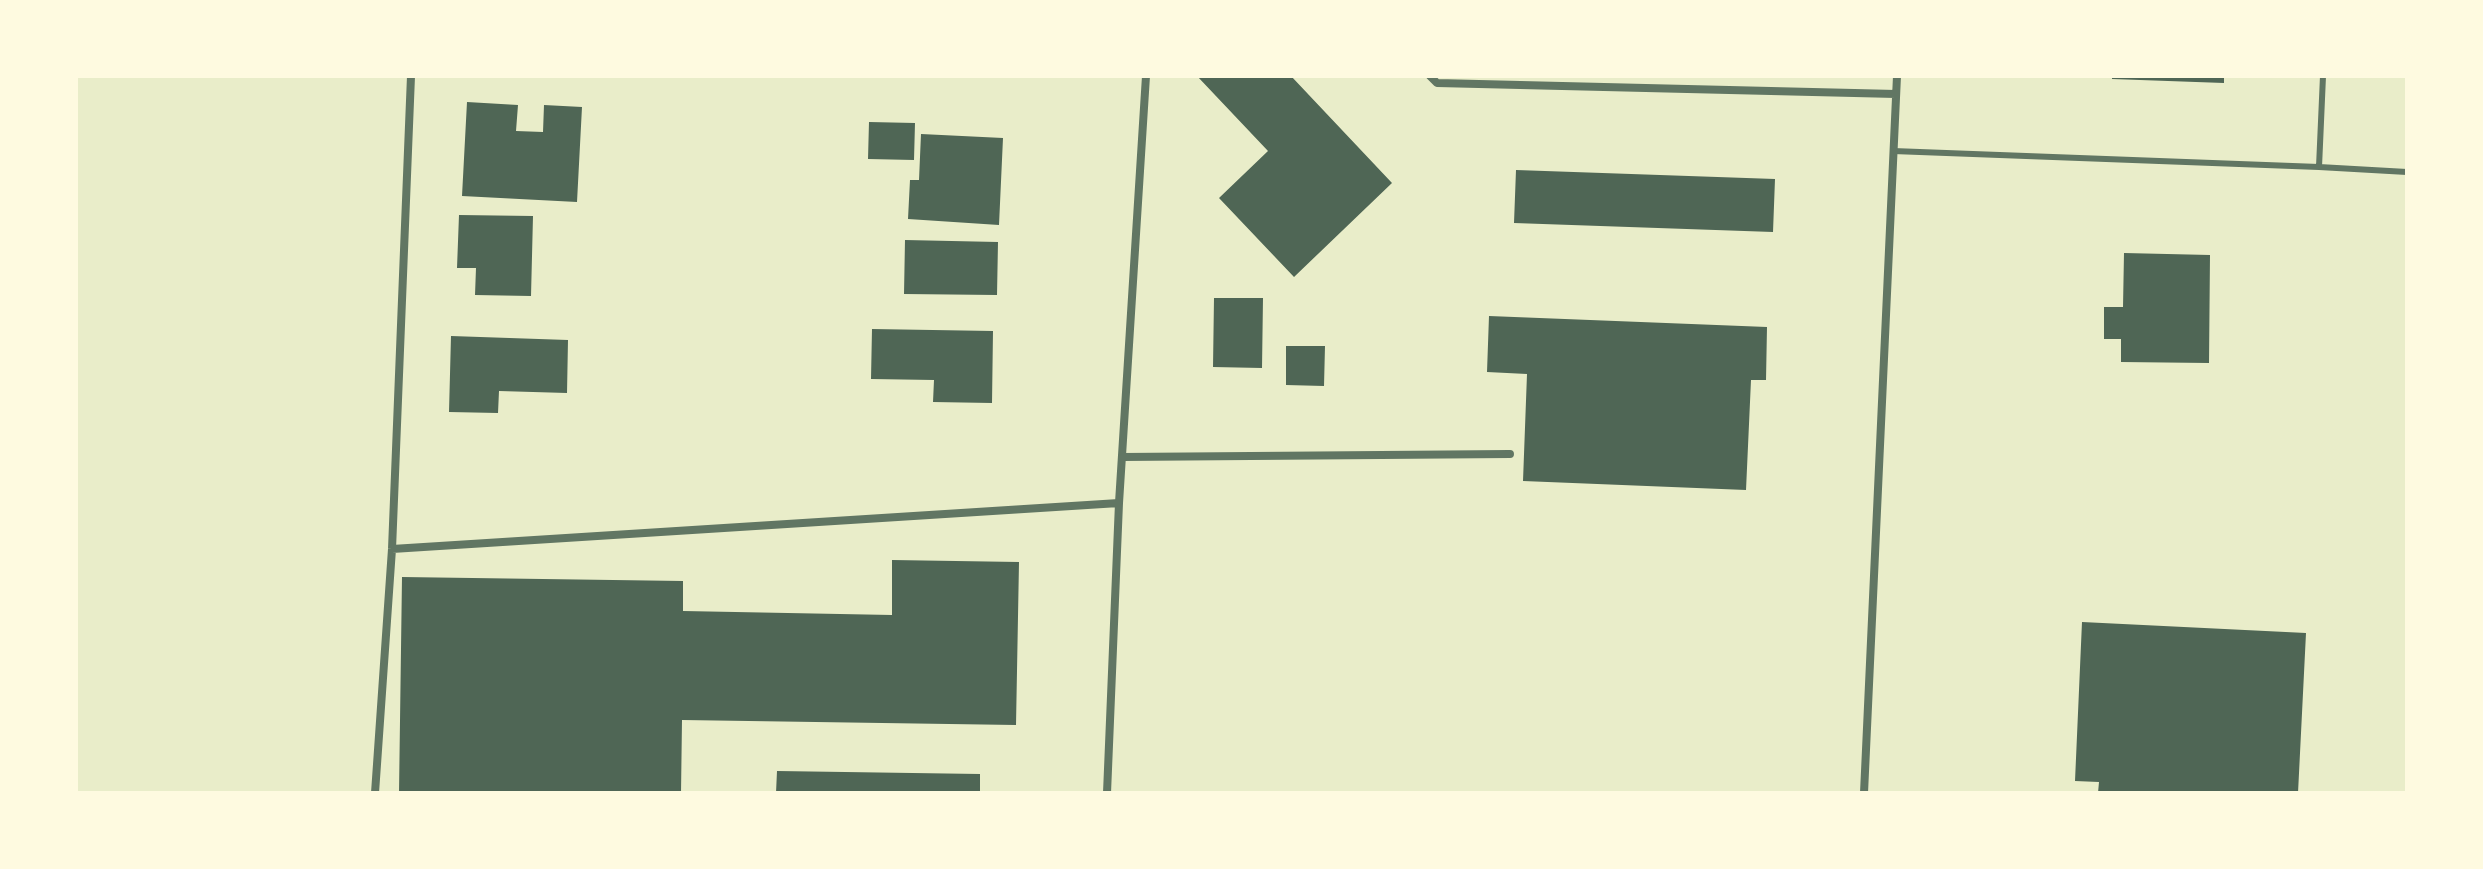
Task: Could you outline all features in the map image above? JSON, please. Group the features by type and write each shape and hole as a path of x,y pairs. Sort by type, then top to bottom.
{"street":[{"path":"375,793 392,549 411,76"},
{"path":"1107,793 1119,503 1146,76"},
{"path":"1430,76 1437,83 1896,94"},
{"path":"1864,793 1897,76"},
{"path":"1122,457 1510,454"},
{"path":"392,549 1119,503"}],"lane":[{"path":"2319,167 2323,76"},
{"path":"1893,151 2407,172"}],"building":[{"path":"1197,76 1291,76 1392,183 1294,277 1219,198 1268,151"},
{"path":"2112,76 2224,76 2224,83 2112,79"},
{"path":"467,102 518,105 516,131 543,132 544,105 582,107 577,202 462,196"},
{"path":"869,122 915,123 914,160 868,159"},
{"path":"921,134 1003,138 999,225 908,219 910,180 919,180"},
{"path":"1516,170 1775,179 1773,232 1514,223"},
{"path":"459,215 533,216 531,296 475,295 476,268 457,268"},
{"path":"905,240 998,242 997,295 904,294"},
{"path":"2124,253 2210,255 2209,363 2121,362 2121,339 2104,339 2104,307 2123,307"},
{"path":"1214,298 1263,298 1262,368 1213,367"},
{"path":"1489,316 1767,327 1766,380 1751,380 1746,490 1523,481 1527,374 1487,372"},
{"path":"872,329 993,331 992,403 933,402 934,380 871,379"},
{"path":"451,336 568,340 567,393 499,391 498,413 449,412"},
{"path":"1286,346 1325,346 1324,386 1286,385"},
{"path":"892,560 1019,562 1016,725 682,720 681,793 399,793 402,577 683,581 683,611 892,615"},
{"path":"2082,622 2306,633 2298,793 2098,793 2099,782 2075,781"},
{"path":"777,771 980,774 980,793 776,793"}]}
